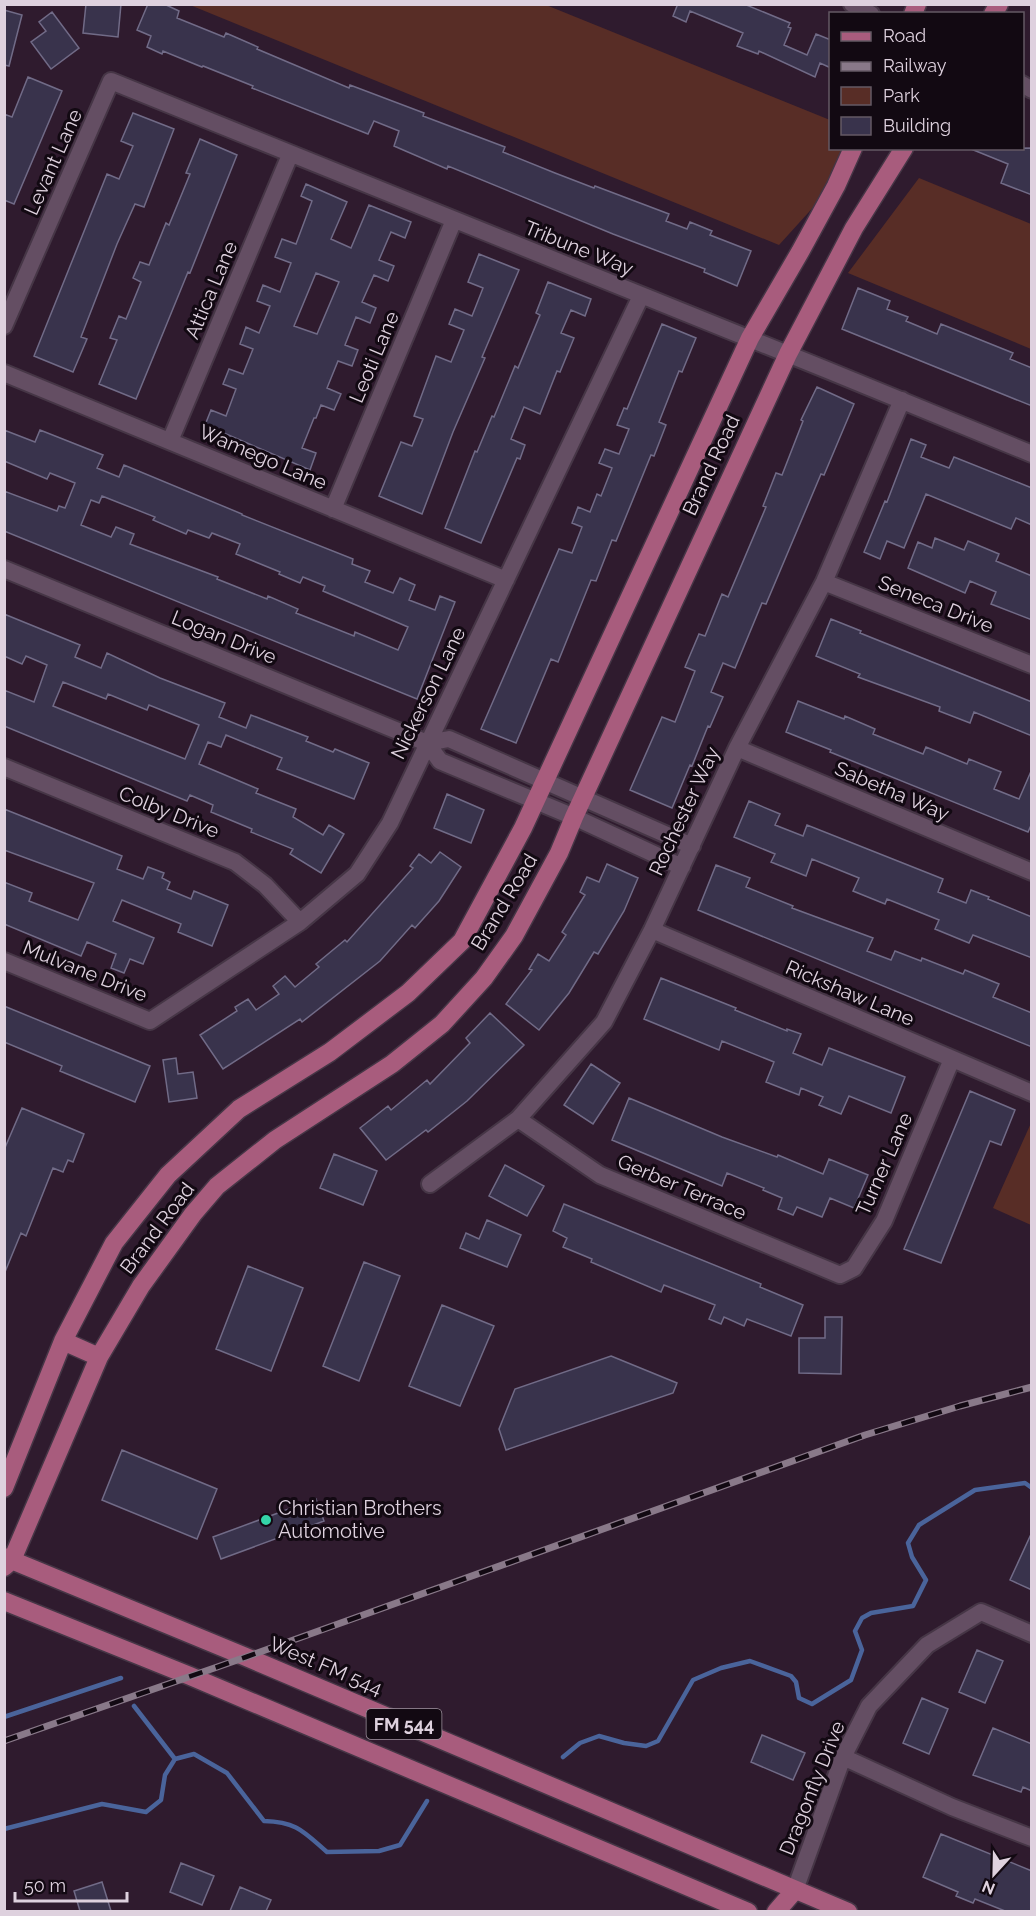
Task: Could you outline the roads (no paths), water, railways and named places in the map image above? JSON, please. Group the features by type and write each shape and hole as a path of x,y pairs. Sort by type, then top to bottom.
{"main road":[{"name":"Brand Road","path":"4,1488 63,1341 114,1243 168,1175 239,1109 330,1052 408,993 462,941 536,801 750,338 836,186 852,150"},
{"name":"Brand Road","path":"7,1561 99,1357 141,1286 193,1215 217,1186 275,1140 392,1064 442,1024 484,978 519,927 559,853 788,354 854,228 903,150"},
{"path":"63,1341 99,1357"},
{"name":"West FM 544","path":"7,1561 279,1671 848,1911"},
{"name":"FM 544","path":"4,1602 190,1676 748,1911"},
{"path":"776,1911 795,1890"},
{"path":"794,1911 795,1890"}],"street":[{"path":"852,4 868,12"},
{"name":"Tribune Way","path":"111,81 1032,454"},
{"name":"Levant Lane","path":"4,326 111,81"},
{"name":"Attica Lane","path":"170,441 290,155"},
{"name":"Leoti Lane","path":"333,509 454,220"},
{"name":"Nickerson Lane","path":"150,1021 300,922 357,874 390,823 641,296"},
{"name":"Wamego Lane","path":"4,373 506,580"},
{"name":"Rochester Way","path":"430,1184 518,1119 604,1022 652,930 737,748 825,582 902,400"},
{"name":"Logan Drive","path":"4,569 427,743 440,761 574,817 682,867"},
{"name":"Seneca Drive","path":"825,582 1032,665"},
{"name":"Logan Drive","path":"427,743 449,739 692,846"},
{"name":"Sabetha Way","path":"737,748 1032,872"},
{"name":"Colby Drive","path":"4,767 235,861 265,885 300,922"},
{"name":"Rickshaw Lane","path":"652,930 1032,1093"},
{"name":"Mulvane Drive","path":"4,961 150,1021"},
{"name":"Turner Lane","path":"840,1275 854,1268 884,1221 952,1059"},
{"name":"Gerber Terrace","path":"518,1119 600,1175 840,1275"},
{"name":"Dragonfly Drive","path":"795,1890 843,1757 869,1706 927,1645 981,1612 1032,1634"},
{"path":"843,1757 952,1807 1032,1839"}],"waterway":[{"path":"563,1757 580,1743 599,1736 646,1746 658,1741 693,1680 721,1668 750,1661 791,1676 796,1682 799,1698 812,1704 851,1680 862,1650 855,1631 862,1618 871,1613 913,1606 926,1580 912,1557 908,1543 919,1525 975,1490 1025,1483 1032,1488"},
{"path":"4,1717 121,1678"},
{"path":"134,1706 175,1759"},
{"path":"4,1829 102,1804 146,1812 161,1800 165,1775 175,1759 194,1754 227,1773 264,1821 284,1823 299,1829 327,1852 379,1851 400,1845 427,1801"}],"railway":[{"path":"4,1741 246,1657 865,1435 1032,1387"}],"place":[{"name":"Christian Brothers Automotive","path":"266,1520"}]}
